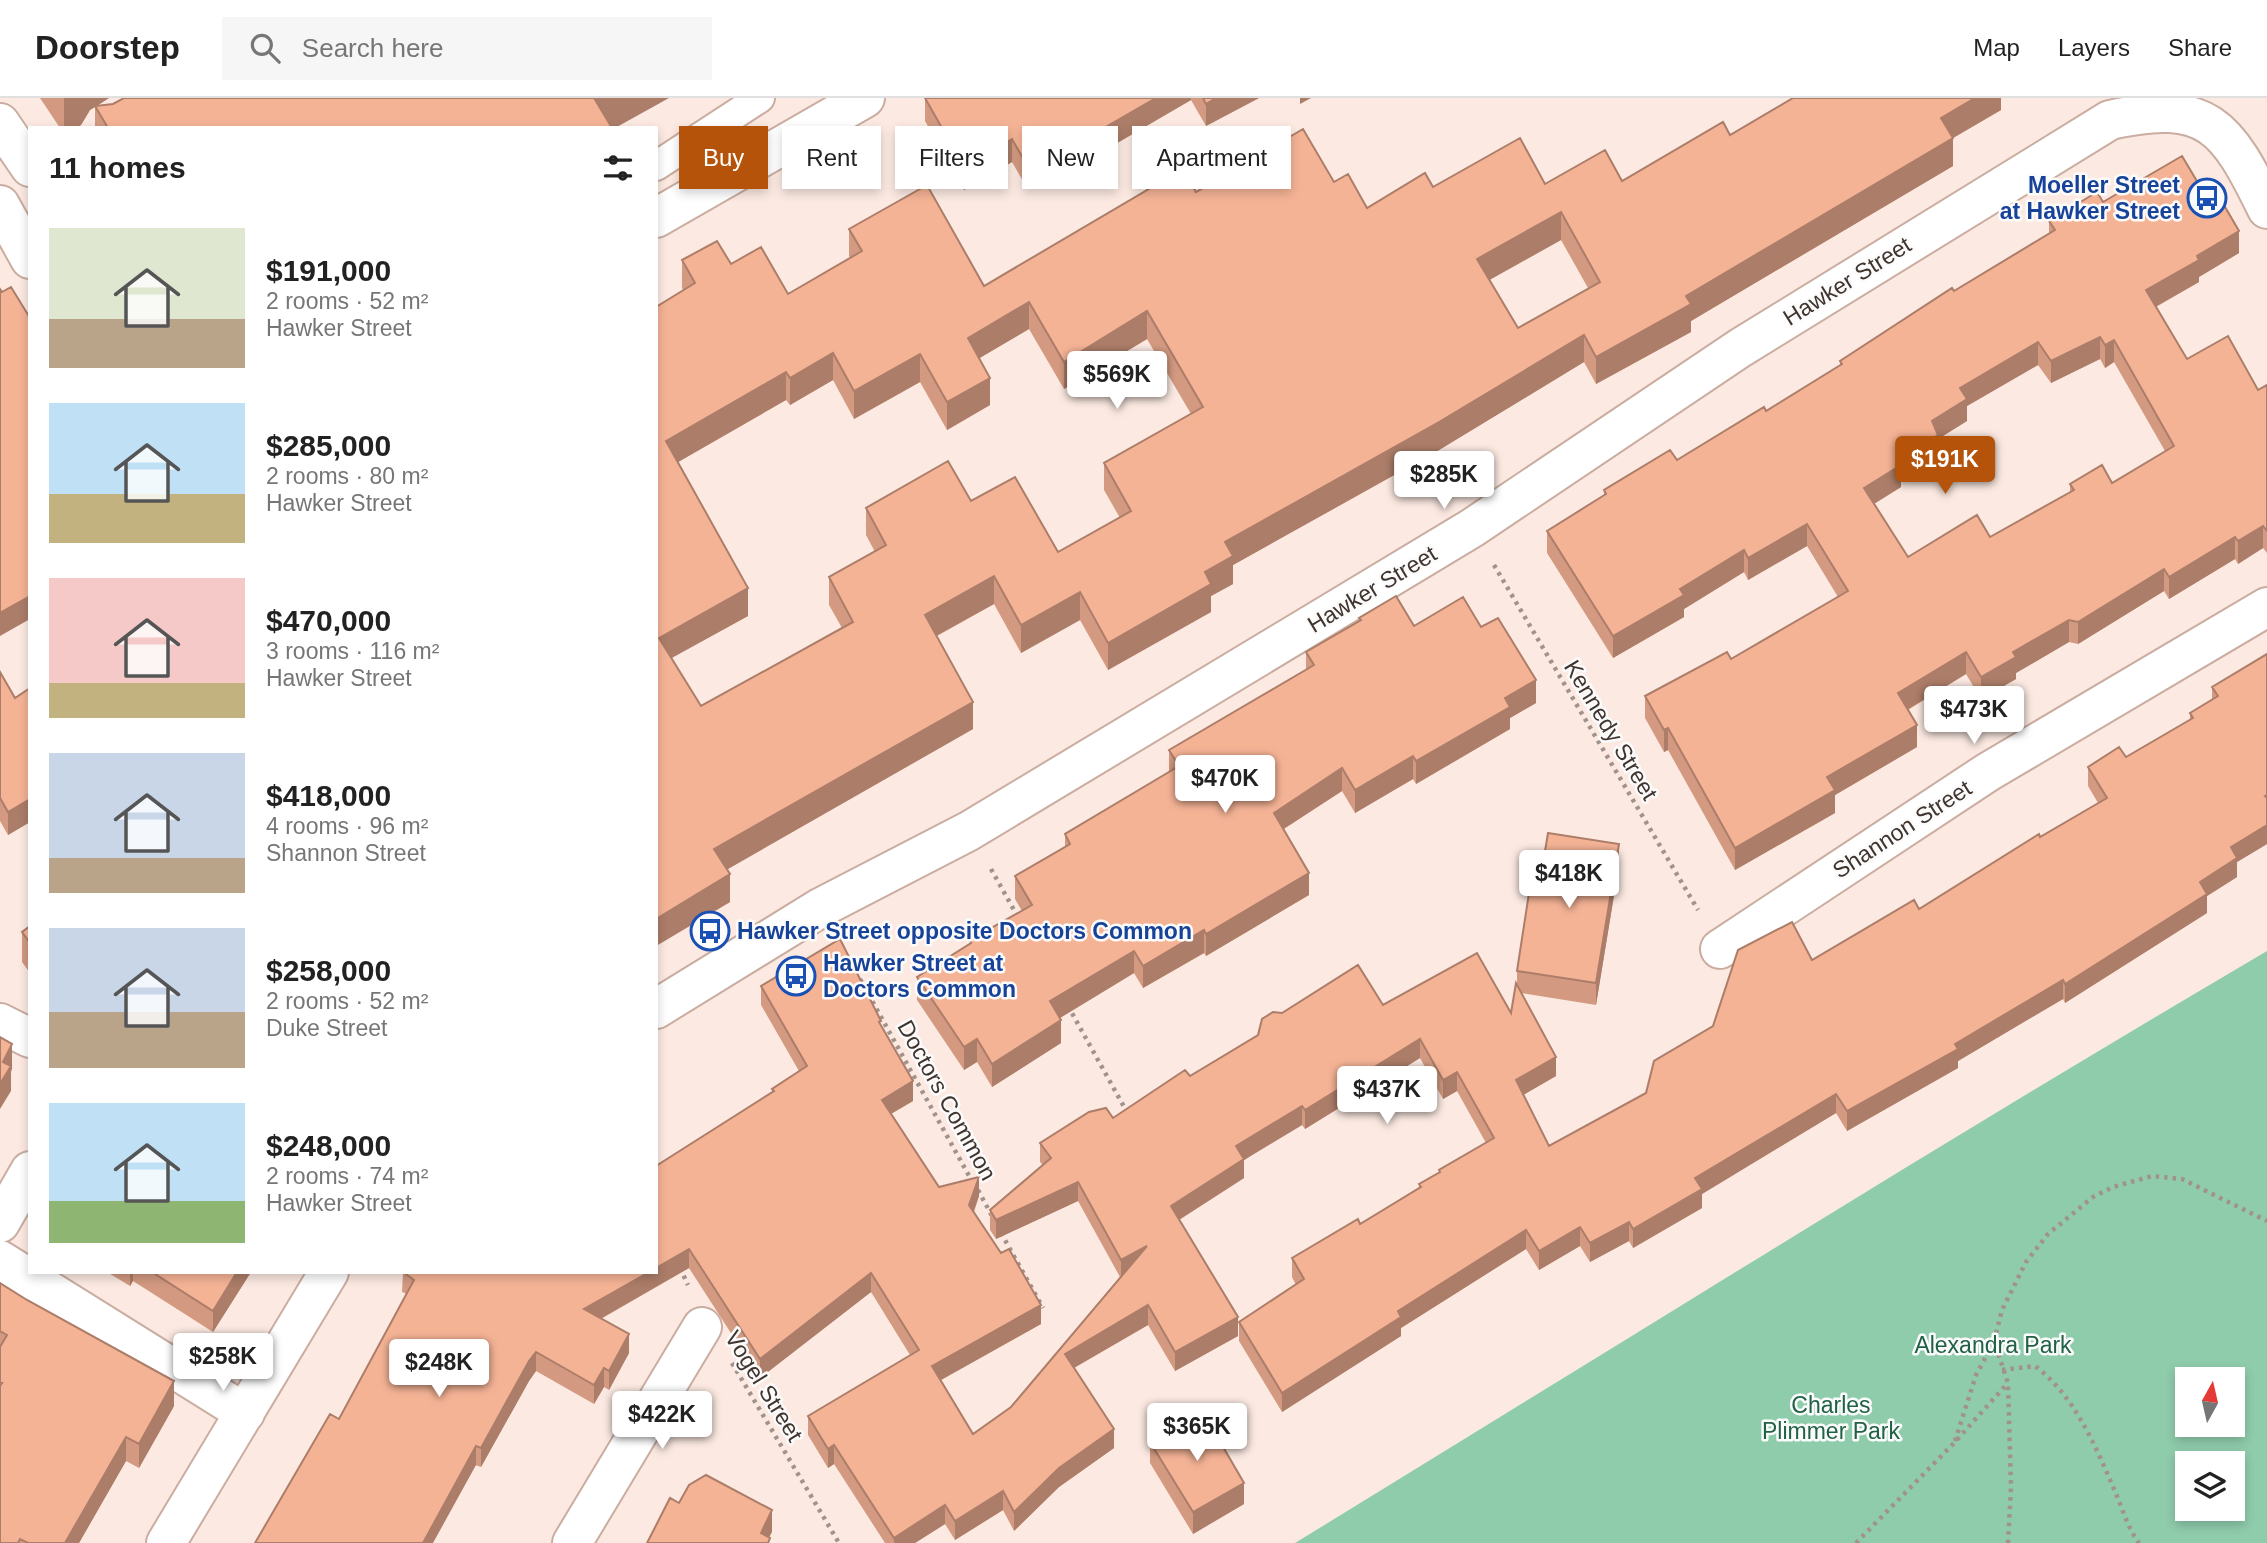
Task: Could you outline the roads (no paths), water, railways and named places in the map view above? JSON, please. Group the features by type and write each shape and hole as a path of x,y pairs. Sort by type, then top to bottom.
{"street":[{"path":"658,217 865,98"},
{"name":"Hawker Street","path":"658,1008 820,908 969,831 1472,528 1740,348 2110,120 2140,111 2175,108 2203,116 2225,133 2267,209"},
{"path":"0,123 28,164"},
{"path":"0,205 28,255"},
{"name":"Shannon Street","path":"1720,949 1988,772 2267,607"},
{"path":"0,1023 28,1037"},
{"path":"0,1223 28,1174"},
{"path":"0,1260 246,1413"},
{"path":"166,1543 328,1274"},
{"path":"572,1543 702,1328"}],"lane":[{"path":"658,165 760,98"}],"place":[{"name":"Moeller Street at Hawker Street","path":"2207,198"},
{"name":"Hawker Street opposite Doctors Common","path":"710,931"},
{"name":"Hawker Street at Doctors Common","path":"796,976"}],"park label":[{"name":"Alexandra Park","path":"1993,1345"},
{"name":"Charles Plimmer Park","path":"1831,1418"}]}
